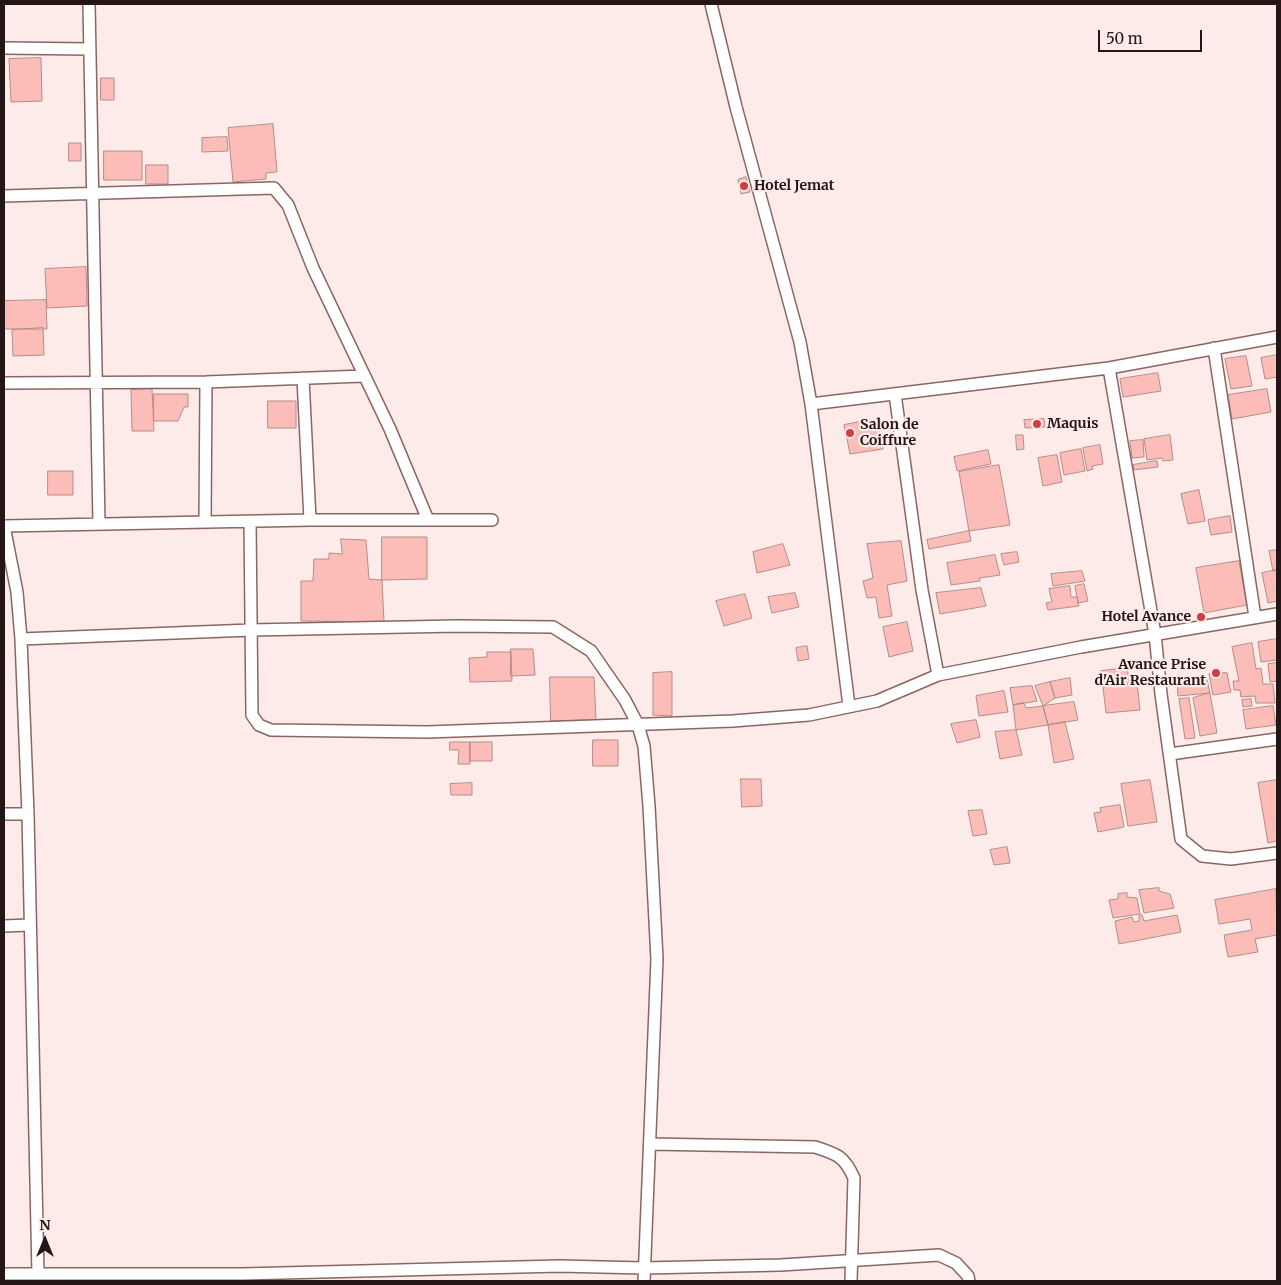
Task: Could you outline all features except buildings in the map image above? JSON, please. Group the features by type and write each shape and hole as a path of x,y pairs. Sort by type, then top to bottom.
{"street":[{"path":"89,4 99,524"},
{"path":"711,4 736,107 800,342 811,404 849,706"},
{"path":"4,48 89,48"},
{"path":"4,196 274,188 288,204 313,268 390,429 428,520"},
{"path":"811,404 1109,368 1277,337"},
{"path":"1214,348 1255,617"},
{"path":"1109,368 1155,634 1182,839 1202,856 1231,859 1277,853"},
{"path":"4,382 206,382 363,376"},
{"path":"303,378 310,520"},
{"path":"205,522 206,382"},
{"path":"895,394 922,590 938,675"},
{"path":"38,1274 28,814 21,639 17,592 4,526 310,520 492,520"},
{"path":"250,522 252,714 259,725 271,730 427,732 638,725 799,715 877,701 938,675 1155,634 1277,614"},
{"path":"21,639 251,630 457,626 553,628 591,651 625,700 638,725 644,746 657,959 644,1281"},
{"path":"1170,754 1277,739"},
{"path":"4,814 28,814"},
{"path":"4,926 29,925"},
{"path":"650,1144 815,1147 839,1155 848,1164 854,1178 851,1281"},
{"path":"4,1274 242,1278 559,1266 644,1268 781,1265 939,1256 956,1263 968,1276 968,1281"}],"place":[{"name":"Hotel Jemat","path":"744,186"},
{"name":"Maquis","path":"1037,424"},
{"name":"Salon de Coiffure","path":"850,433"},
{"name":"Hotel Avance","path":"1201,617"},
{"name":"Avance Prise d'Air Restaurant","path":"1216,673"}]}
